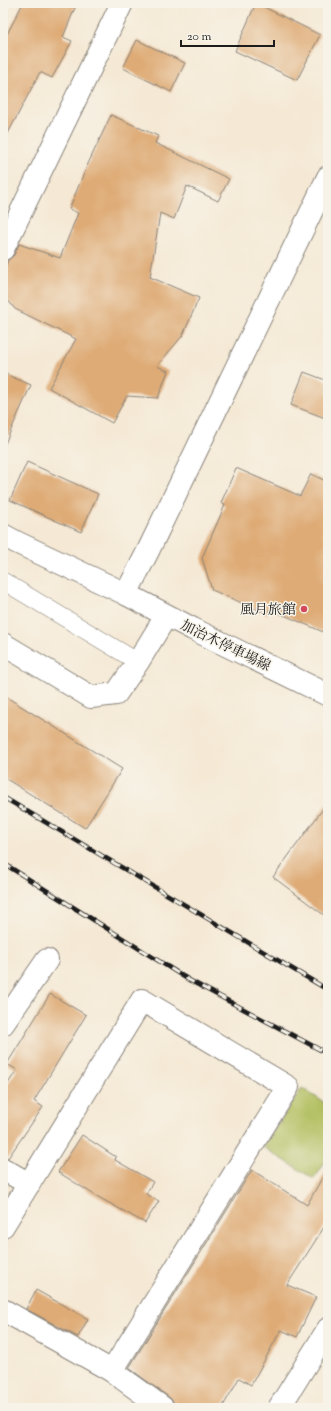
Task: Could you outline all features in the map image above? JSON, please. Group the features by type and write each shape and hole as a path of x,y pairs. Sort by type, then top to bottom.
{"street":[{"path":"3,249 122,3"},
{"path":"126,594 328,177"},
{"name":"加治木停車場線","path":"7,542 126,594 166,616 328,695"},
{"path":"3,644 91,697 116,694 138,662 166,616"},
{"path":"3,1024 47,960"},
{"path":"3,1226 142,1000 288,1087 112,1371"},
{"path":"3,1169 28,1184"},
{"path":"3,1310 112,1371 163,1408"},
{"path":"279,1408 328,1329"}],"lane":[{"path":"3,581 138,662"}],"green space":[{"path":"302,1088 328,1105 328,1158 314,1179 263,1147"}],"building":[{"path":"23,3 77,3 63,37 72,41 52,78 40,72 3,143 3,42"},
{"path":"256,3 320,35 297,80 235,51"},
{"path":"137,40 185,63 171,92 123,68"},
{"path":"111,115 158,136 155,143 229,179 218,201 187,186 174,219 160,213 150,277 199,298 183,335 157,366 168,371 158,398 127,396 112,423 49,388 76,339 15,309 3,294 3,274 8,260 14,255 19,244 60,258 78,213 69,209"},
{"path":"304,372 328,381 328,419 291,405"},
{"path":"3,373 31,385 3,448"},
{"path":"27,462 98,494 81,532 10,500"},
{"path":"236,468 300,496 311,474 328,482 328,634 270,609 267,614 212,590 202,558 225,505 221,503"},
{"path":"3,695 122,769 85,828 3,777"},
{"path":"328,802 328,918 273,877"},
{"path":"50,994 86,1015 34,1101 43,1107 8,1158 3,1157 3,1091 17,1070 7,1064"},
{"path":"82,1135 116,1157 115,1160 153,1182 146,1194 159,1201 145,1223 93,1194 58,1172"},
{"path":"328,1167 328,1221 287,1285 316,1297 297,1337 281,1330 251,1385 239,1378 222,1408 175,1408 174,1403 170,1398 129,1368 252,1170 307,1205"},
{"path":"36,1290 88,1319 78,1337 26,1309"}],"railway":[{"path":"3,797 328,990"},
{"path":"3,863 189,980 328,1054"}],"place":[{"name":"風月旅館","path":"304,609"}]}
